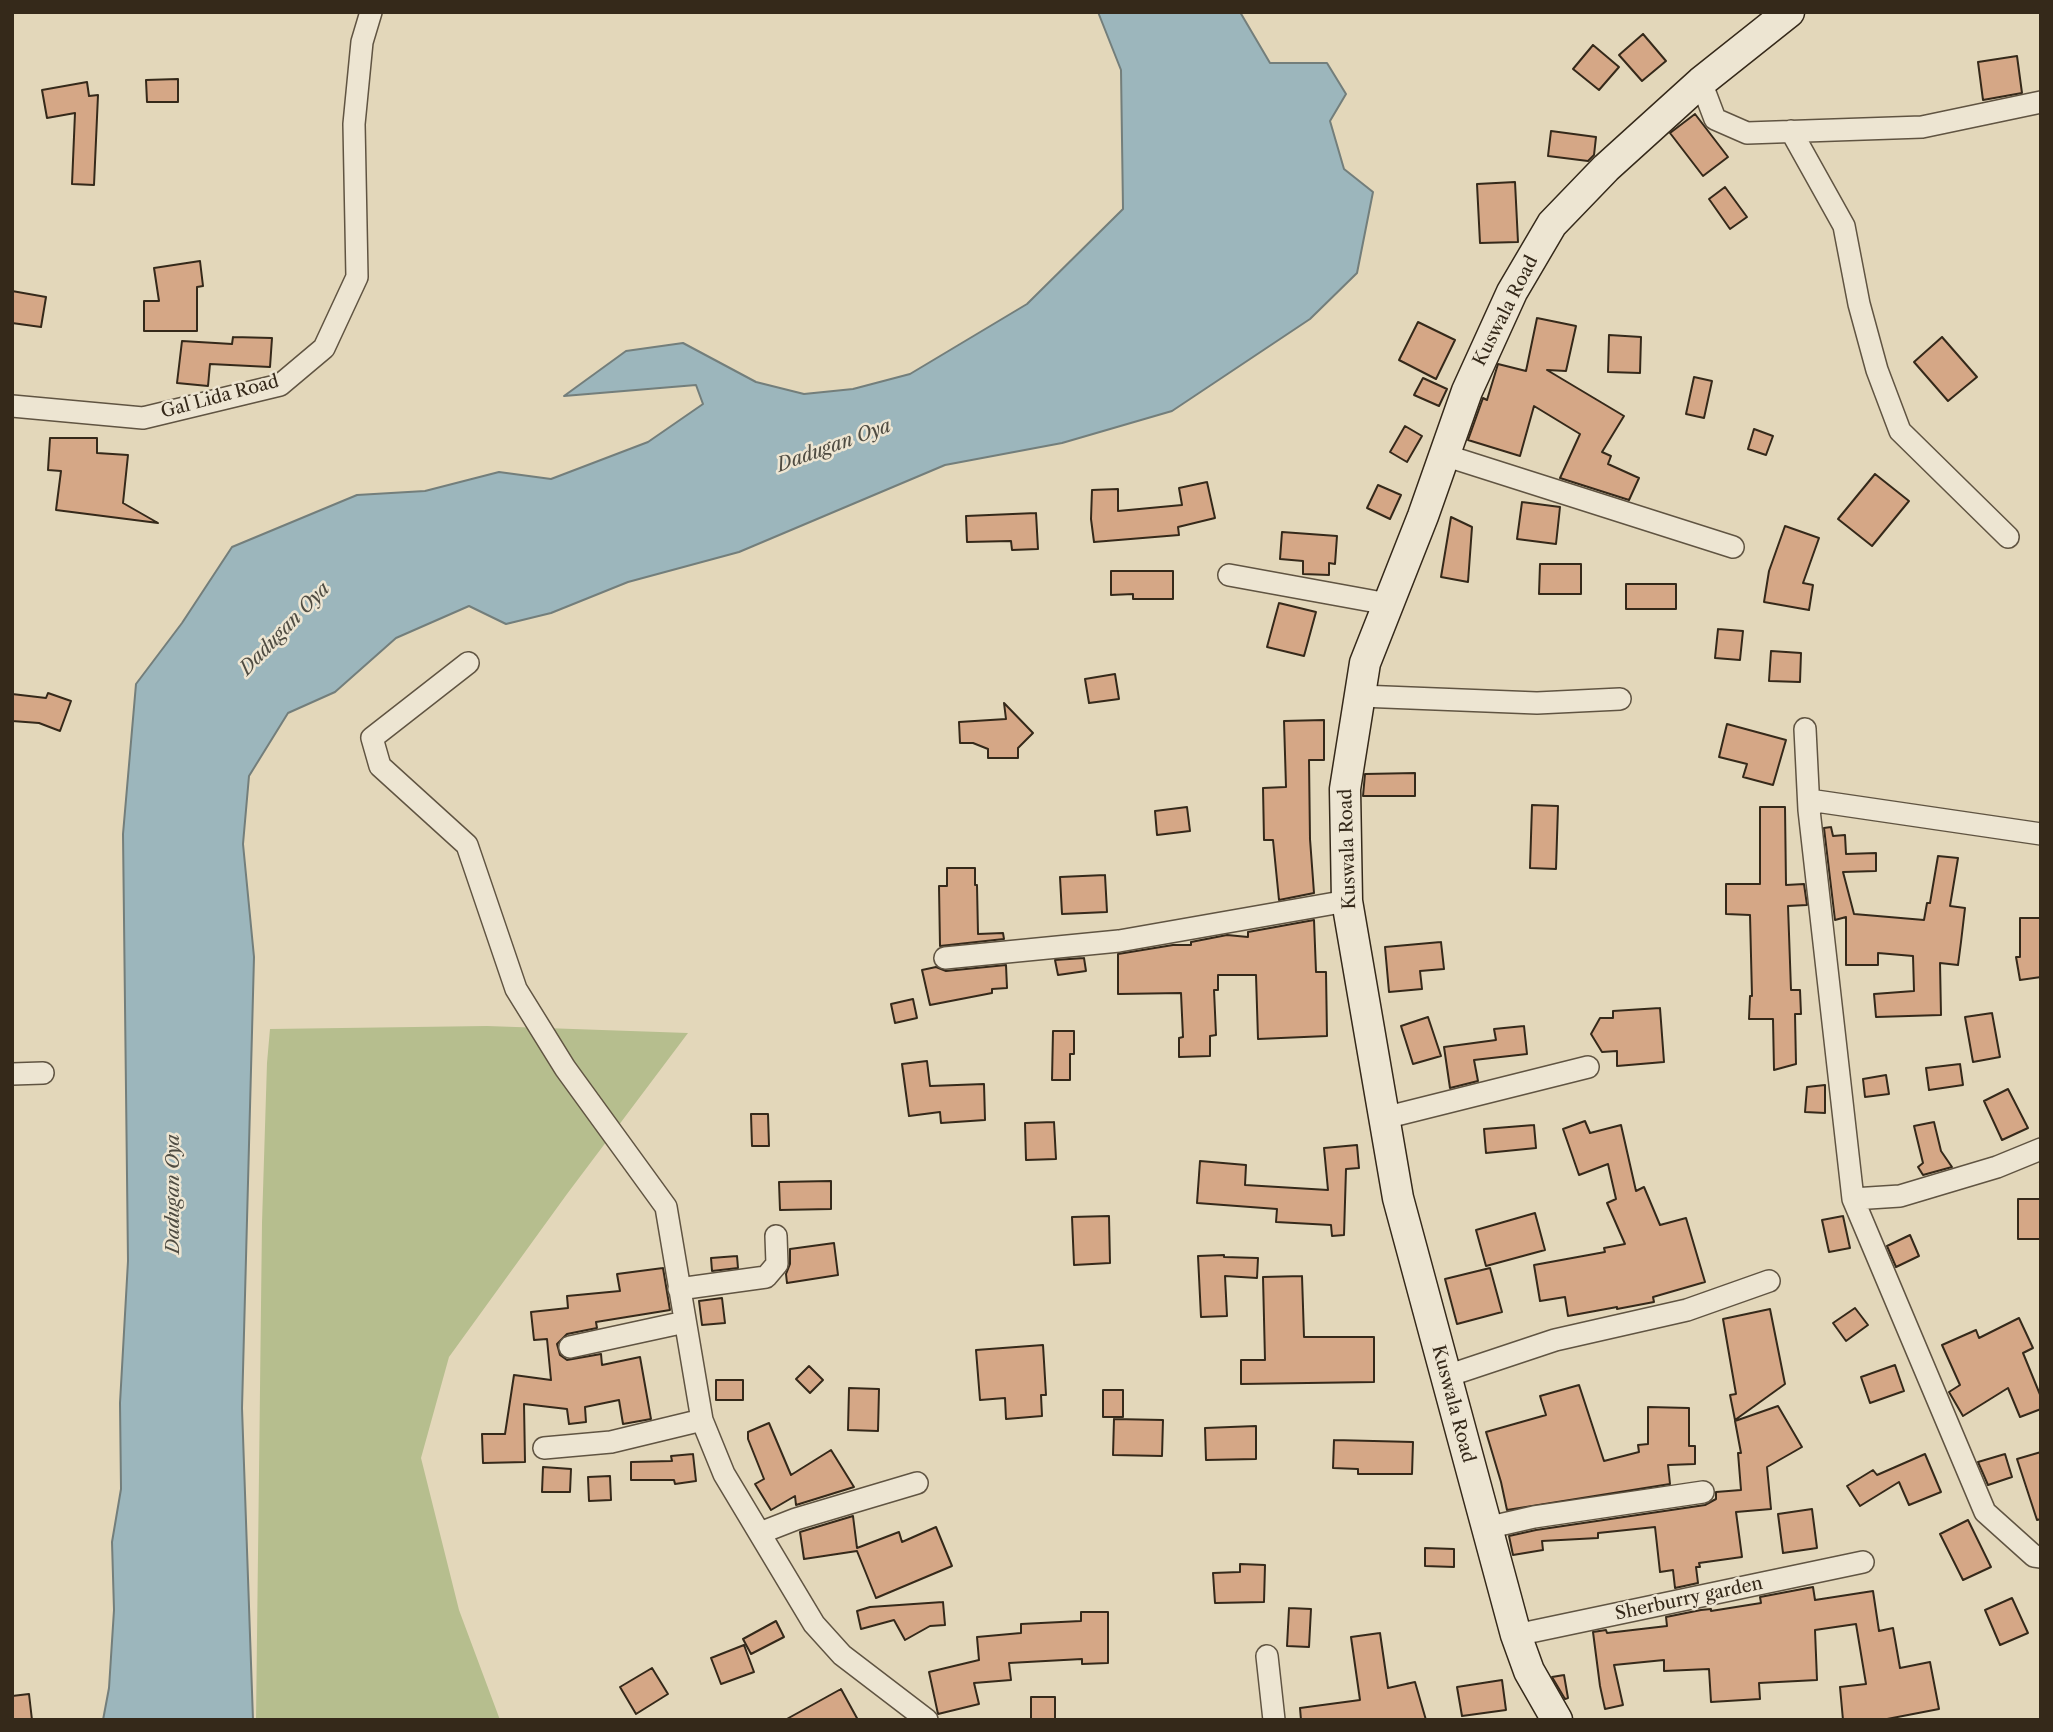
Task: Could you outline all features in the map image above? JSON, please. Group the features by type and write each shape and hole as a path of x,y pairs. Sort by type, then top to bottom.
{"street":[{"name":"Gal Lida Road","path":"12,406 143,418 280,385 324,348 357,277 354,124 362,42 371,12"},
{"name":"Kuswala Road","path":"1557,1720 1529,1671 1516,1635 1410,1248 1384,1118 1348,901 1345,789 1365,663 1467,391 1512,292 1552,224 1606,167 1701,82 1789,12"},
{"path":"1701,82 1716,119 1747,133 1922,127 2041,102"},
{"path":"1791,131 1844,226 1859,304 1877,370 1900,431 2008,537"},
{"path":"1444,456 1733,547"},
{"path":"1229,575 1388,604"},
{"path":"468,663 372,738 380,766 467,845 516,989 565,1068 666,1207 702,1420 724,1474 814,1624 842,1655 927,1720"},
{"path":"1360,695 1537,703 1620,699"},
{"path":"1805,729 1809,810 1853,1199 1985,1512 2034,1556 2041,1557"},
{"path":"1809,810 1816,801 2041,834"},
{"path":"944,958 1119,941 1348,901"},
{"path":"1384,1118 1588,1067"},
{"path":"12,1074 43,1073"},
{"path":"1853,1199 1900,1196 1997,1167 2041,1149"},
{"path":"679,1289 766,1277 777,1264 776,1236"},
{"path":"1447,1377 1555,1340 1687,1310 1769,1281"},
{"path":"570,1347 685,1322"},
{"path":"544,1448 611,1442 702,1420"},
{"path":"760,1532 917,1483"},
{"path":"1486,1528 1534,1517 1703,1492"},
{"name":"Sherburry garden","path":"1516,1635 1863,1562"},
{"path":"1267,1656 1274,1720"}],"green space":[{"path":"487,1026 688,1033 449,1357 421,1458 459,1610 500,1720 256,1720 262,1223 270,1029"}],"water":[{"name":"Dadugan Oya","path":"1098,12 1240,12 1270,63 1327,63 1346,94 1330,121 1344,169 1373,192 1357,273 1310,319 1172,411 1062,443 945,465 739,552 628,582 551,613 506,624 469,606 396,638 335,692 288,713 249,776 243,844 254,957 242,1408 253,1720 103,1720 109,1688 114,1610 112,1542 121,1489 120,1403 128,1261 123,834 136,684 182,623 232,547 357,495 425,491 499,472 551,479 648,442 703,404 696,385 564,396 626,351 683,343 756,382 804,394 853,389 910,374 1027,304 1123,209 1121,70"}],"building":[{"path":"1643,34 1666,61 1642,81 1619,55"},
{"path":"1593,45 1619,67 1599,90 1573,69"},
{"path":"2017,56 2022,93 1983,100 1978,62"},
{"path":"178,79 178,102 147,102 146,80"},
{"path":"87,82 89,96 98,95 94,185 72,184 75,113 47,118 42,90"},
{"path":"1695,114 1728,157 1703,176 1670,133"},
{"path":"1551,131 1596,137 1594,155 1588,161 1548,156"},
{"path":"1515,182 1518,242 1480,243 1477,184"},
{"path":"1725,187 1747,217 1730,229 1709,199"},
{"path":"200,261 203,286 197,287 197,331 144,331 144,301 159,301 154,268"},
{"path":"12,291 46,297 41,327 12,323"},
{"path":"1537,318 1576,326 1566,371 1547,370 1624,416 1602,452 1611,456 1608,464 1639,478 1629,500 1560,478 1580,434 1534,406 1520,456 1468,440 1483,398 1487,400 1498,364 1526,371"},
{"path":"1418,322 1455,340 1436,379 1399,360"},
{"path":"1609,335 1641,337 1640,373 1608,372"},
{"path":"233,337 272,338 270,367 210,364 208,386 177,383 182,341 232,344"},
{"path":"1942,337 1977,377 1948,401 1914,362"},
{"path":"1694,377 1712,381 1704,418 1686,414"},
{"path":"1423,378 1447,389 1439,406 1414,395"},
{"path":"1405,426 1422,436 1407,462 1390,452"},
{"path":"1754,429 1773,436 1766,455 1748,449"},
{"path":"50,438 97,438 97,453 128,455 123,503 158,523 56,510 61,471 48,470"},
{"path":"1875,474 1909,501 1872,546 1838,519"},
{"path":"1207,482 1215,518 1178,527 1179,535 1094,542 1091,519 1092,490 1118,489 1118,511 1182,505 1179,488"},
{"path":"1378,485 1401,495 1390,519 1367,508"},
{"path":"1522,502 1560,507 1556,544 1517,539"},
{"path":"1036,513 1038,549 1012,550 1011,541 967,542 966,516"},
{"path":"1451,517 1472,527 1468,582 1441,577"},
{"path":"1785,526 1819,538 1803,583 1813,585 1809,610 1764,602 1769,571"},
{"path":"1282,532 1337,536 1335,564 1329,563 1329,575 1303,574 1303,561 1280,559"},
{"path":"1540,564 1581,564 1581,594 1539,594"},
{"path":"1111,571 1173,571 1173,599 1133,599 1133,594 1111,595"},
{"path":"1626,584 1676,584 1676,609 1626,609"},
{"path":"1279,603 1316,612 1304,656 1267,647"},
{"path":"1718,629 1743,631 1740,660 1715,658"},
{"path":"1771,651 1801,653 1800,682 1769,681"},
{"path":"1115,674 1119,699 1089,703 1085,679"},
{"path":"48,693 71,701 60,731 39,723 12,721 12,694 46,698"},
{"path":"1004,703 1033,733 1018,748 1018,758 988,758 988,749 973,743 960,743 959,722 1006,719"},
{"path":"1324,720 1324,760 1309,760 1314,893 1279,900 1273,840 1264,840 1263,788 1286,787 1284,721"},
{"path":"1727,724 1786,740 1773,785 1743,777 1747,764 1719,757"},
{"path":"1415,773 1415,796 1363,796 1365,774"},
{"path":"1532,805 1558,806 1556,869 1530,868"},
{"path":"1187,807 1190,831 1157,835 1155,811"},
{"path":"1760,807 1785,807 1786,885 1804,884 1807,905 1788,906 1791,990 1800,990 1801,1014 1795,1014 1796,1064 1774,1070 1773,1019 1749,1019 1752,996 1750,915 1726,914 1726,884 1760,884"},
{"path":"1831,827 1833,836 1845,835 1846,854 1876,853 1876,871 1843,872 1854,914 1924,920 1927,903 1930,903 1938,856 1958,858 1950,906 1965,908 1958,965 1940,963 1941,1015 1876,1017 1874,994 1914,991 1913,956 1878,953 1878,965 1846,965 1846,917 1835,920 1824,828"},
{"path":"947,868 975,868 978,934 1003,933 1004,939 940,946 939,886 947,886"},
{"path":"1105,875 1107,912 1062,914 1060,877"},
{"path":"2020,918 2041,918 2041,977 2020,980 2016,957 2020,957"},
{"path":"1314,920 1316,972 1326,972 1327,1036 1258,1039 1256,975 1218,975 1218,990 1214,990 1216,1035 1210,1036 1210,1056 1179,1057 1179,1038 1183,1037 1181,993 1118,994 1118,954 1173,945 1191,945 1191,942 1227,935 1248,937 1248,932"},
{"path":"1441,942 1444,969 1420,971 1422,989 1389,992 1385,947"},
{"path":"1084,958 1086,971 1058,975 1055,960"},
{"path":"1006,965 1007,988 992,989 992,993 930,1005 922,970 936,967 946,971"},
{"path":"913,999 917,1018 895,1023 891,1004"},
{"path":"1660,1008 1664,1062 1617,1066 1617,1051 1602,1052 1591,1034 1600,1018 1613,1018 1613,1011"},
{"path":"1992,1013 2000,1057 1973,1062 1965,1017"},
{"path":"1428,1017 1441,1056 1413,1064 1401,1026"},
{"path":"1524,1026 1527,1054 1474,1060 1478,1081 1450,1088 1444,1047 1496,1040 1494,1029"},
{"path":"1053,1031 1074,1031 1074,1054 1070,1054 1070,1080 1052,1080"},
{"path":"927,1061 930,1086 984,1084 985,1120 941,1123 940,1112 909,1116 902,1064"},
{"path":"1960,1064 1963,1085 1929,1090 1926,1068"},
{"path":"1886,1075 1889,1094 1865,1097 1863,1079"},
{"path":"1825,1085 1825,1113 1805,1112 1807,1087"},
{"path":"2008,1089 2028,1128 2002,1140 1984,1101"},
{"path":"751,1114 768,1114 769,1146 752,1146"},
{"path":"1585,1121 1590,1133 1621,1125 1636,1191 1644,1187 1660,1225 1686,1218 1705,1282 1653,1297 1654,1302 1568,1316 1565,1297 1540,1301 1534,1265 1605,1252 1604,1248 1625,1244 1607,1203 1616,1199 1608,1164 1579,1175 1563,1129"},
{"path":"1054,1122 1056,1159 1026,1160 1025,1123"},
{"path":"1934,1122 1941,1151 1952,1167 1923,1175 1918,1167 1923,1163 1914,1126"},
{"path":"1534,1125 1536,1148 1486,1153 1484,1129"},
{"path":"1357,1145 1359,1168 1346,1169 1344,1235 1332,1236 1331,1225 1276,1222 1277,1209 1197,1203 1200,1161 1246,1165 1245,1185 1328,1190 1324,1148"},
{"path":"831,1181 831,1209 780,1210 779,1182"},
{"path":"2018,1199 2041,1199 2041,1239 2018,1239"},
{"path":"1535,1213 1545,1250 1486,1266 1476,1230"},
{"path":"1109,1216 1110,1263 1074,1265 1072,1217"},
{"path":"1843,1216 1850,1248 1829,1252 1822,1220"},
{"path":"1910,1235 1919,1256 1896,1267 1887,1246"},
{"path":"834,1243 838,1275 787,1283 790,1249"},
{"path":"737,1256 738,1268 712,1271 711,1258"},
{"path":"1198,1256 1258,1258 1257,1278 1225,1276 1227,1316 1201,1317"},
{"path":"663,1268 670,1310 596,1322 597,1328 567,1334 557,1344 560,1355 567,1360 601,1354 602,1365 640,1357 651,1419 623,1424 619,1400 585,1407 586,1422 569,1424 567,1409 524,1404 525,1462 483,1463 482,1434 505,1434 514,1375 551,1380 547,1339 534,1340 531,1312 568,1308 567,1296 620,1291 617,1274"},
{"path":"1490,1268 1502,1312 1457,1324 1445,1279"},
{"path":"1302,1276 1304,1337 1374,1337 1374,1382 1241,1384 1241,1360 1265,1360 1263,1277"},
{"path":"722,1298 725,1323 702,1325 699,1301"},
{"path":"1855,1308 1868,1325 1846,1341 1833,1323"},
{"path":"1770,1309 1785,1384 1735,1420 1730,1395 1736,1394 1723,1319"},
{"path":"2019,1318 2033,1348 2023,1353 2041,1397 2041,1409 2020,1417 2008,1388 1963,1416 1949,1392 1960,1385 1942,1345 1976,1330 1979,1338"},
{"path":"1043,1345 1046,1395 1041,1395 1042,1416 1006,1419 1005,1398 980,1400 976,1350"},
{"path":"1895,1365 1904,1391 1870,1403 1861,1377"},
{"path":"809,1366 823,1380 810,1393 796,1379"},
{"path":"716,1380 743,1380 743,1400 716,1400"},
{"path":"1579,1385 1604,1461 1639,1452 1638,1445 1648,1444 1648,1407 1689,1408 1689,1446 1695,1446 1695,1464 1668,1465 1670,1484 1507,1510 1486,1432 1546,1415 1540,1396"},
{"path":"849,1388 879,1389 878,1431 848,1430"},
{"path":"1103,1390 1123,1390 1123,1417 1103,1417"},
{"path":"1778,1406 1802,1447 1767,1467 1771,1509 1736,1512 1742,1557 1699,1563 1700,1567 1696,1567 1698,1583 1675,1588 1673,1570 1660,1572 1655,1527 1598,1533 1598,1538 1542,1541 1543,1550 1513,1555 1509,1536 1705,1505 1716,1499 1716,1492 1741,1490 1738,1453 1741,1453 1735,1421"},
{"path":"1114,1419 1163,1420 1162,1456 1113,1455"},
{"path":"769,1423 791,1475 831,1450 854,1487 796,1505 795,1496 771,1510 755,1484 764,1479 748,1439 748,1432"},
{"path":"1256,1426 1256,1459 1206,1460 1205,1428"},
{"path":"1334,1440 1413,1442 1412,1474 1358,1474 1358,1469 1333,1468"},
{"path":"2041,1452 2041,1519 2037,1520 2017,1459"},
{"path":"693,1454 696,1481 675,1484 674,1480 631,1480 631,1462 672,1461 671,1456"},
{"path":"1925,1454 1941,1492 1909,1505 1899,1482 1860,1506 1847,1486 1873,1470 1877,1475"},
{"path":"2005,1454 2012,1477 1988,1485 1978,1462"},
{"path":"543,1467 571,1469 570,1492 542,1492"},
{"path":"610,1476 611,1500 589,1501 588,1477"},
{"path":"1812,1509 1817,1548 1783,1553 1778,1514"},
{"path":"853,1516 857,1548 899,1532 902,1542 936,1527 952,1566 876,1598 857,1551 804,1559 800,1532"},
{"path":"1968,1520 1991,1567 1963,1580 1940,1534"},
{"path":"1425,1548 1454,1549 1454,1567 1425,1566"},
{"path":"1240,1564 1265,1565 1264,1602 1215,1603 1213,1573 1240,1572"},
{"path":"1813,1587 1815,1600 1873,1591 1879,1631 1893,1628 1900,1668 1930,1662 1939,1709 1882,1720 1843,1720 1840,1687 1866,1684 1856,1624 1815,1630 1817,1680 1759,1683 1760,1699 1711,1702 1709,1669 1664,1671 1664,1660 1614,1665 1623,1705 1605,1709 1593,1632 1606,1630 1607,1633 1667,1626 1666,1617 1761,1603 1760,1597"},
{"path":"2012,1598 2028,1633 2000,1645 1985,1610"},
{"path":"943,1602 945,1625 930,1626 905,1640 894,1620 861,1629 857,1611 870,1607"},
{"path":"1289,1608 1311,1609 1309,1647 1287,1646"},
{"path":"1081,1612 1108,1612 1108,1663 1082,1664 1082,1659 1009,1663 1011,1680 974,1683 979,1704 938,1714 929,1672 979,1660 977,1637 1021,1633 1021,1624 1081,1621"},
{"path":"776,1621 784,1637 751,1654 743,1639"},
{"path":"1380,1633 1388,1688 1415,1682 1426,1720 1301,1720 1300,1708 1360,1700 1351,1637"},
{"path":"744,1645 754,1672 721,1684 711,1658"},
{"path":"652,1668 668,1694 636,1714 620,1687"},
{"path":"1564,1675 1568,1698 1565,1699 1552,1677"},
{"path":"1502,1680 1506,1710 1462,1716 1457,1687"},
{"path":"841,1689 858,1720 785,1720"},
{"path":"29,1694 32,1720 12,1720 12,1696"},
{"path":"1031,1697 1055,1697 1055,1720 1031,1720"}]}
